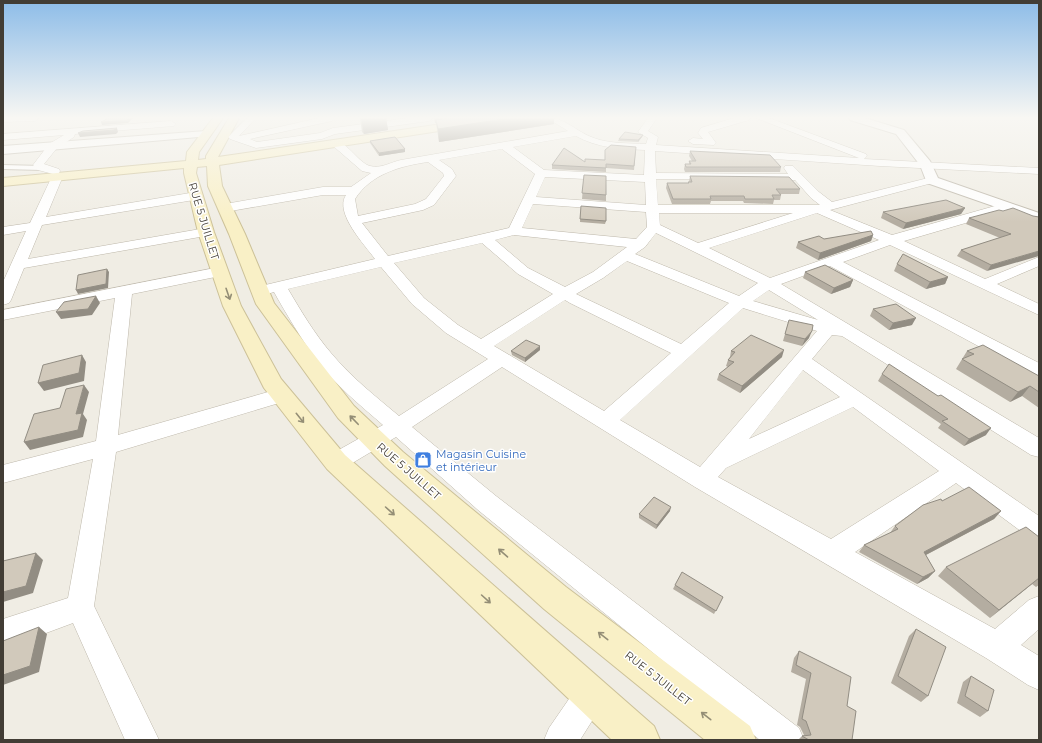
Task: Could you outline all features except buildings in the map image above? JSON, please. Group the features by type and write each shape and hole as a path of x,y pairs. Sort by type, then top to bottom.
{"main road":[{"path":"3,176 56,174 160,153"},
{"path":"3,182 128,164 171,153"},
{"name":"RUE 5 JUILLET","path":"204,153 190,173 206,232 232,306 272,383 336,462 640,740"},
{"name":"RUE 5 JUILLET","path":"213,153 215,186 237,234 269,289 265,304 346,412 374,441 555,598 736,740"},
{"path":"261,153 267,154 275,153"},
{"path":"128,164 165,154"}],"street":[{"path":"3,154 14,153"},
{"path":"3,300 56,174 38,165 48,153"},
{"path":"347,153 366,169 382,170"},
{"path":"463,153 401,163 382,170 357,187 349,199 350,213 354,221 385,262 418,301 452,329 481,347 703,480 997,647 1039,674"},
{"path":"514,153 541,173 651,177 798,177"},
{"path":"481,347 598,275 640,244 654,227 651,177 653,153"},
{"path":"754,153 880,163 926,164 1039,171"},
{"path":"831,153 838,160"},
{"path":"853,153 880,163"},
{"path":"917,153 926,164 932,180"},
{"path":"783,156 798,177 824,207"},
{"path":"354,221 419,208 430,202 450,176 448,171 430,158"},
{"path":"1024,170 1039,180"},
{"path":"514,231 541,173"},
{"path":"696,248 824,207 932,180 1039,218"},
{"path":"225,208 323,191 355,191"},
{"path":"3,231 196,196"},
{"path":"528,200 652,209 824,207 1039,310"},
{"path":"605,421 740,302 769,283 891,240 1006,207"},
{"path":"654,227 769,283 1039,449"},
{"path":"640,244 514,231 486,239 269,289 296,318 324,357 357,392 397,427 487,503 787,740"},
{"path":"18,265 206,232"},
{"path":"486,239 523,271 565,294 683,352"},
{"path":"625,255 740,302 828,329 850,332"},
{"path":"831,261 1039,371"},
{"path":"984,284 1039,261"},
{"path":"3,316 220,272"},
{"path":"124,291 106,447 80,607 142,740"},
{"path":"703,480 828,329"},
{"path":"336,462 397,427 501,359"},
{"path":"801,360 1039,530"},
{"path":"3,474 106,447 282,395"},
{"path":"716,464 856,398"},
{"path":"832,553 957,471"},
{"path":"3,634 80,607"},
{"path":"997,647 1039,610"},
{"path":"561,740 591,694"}],"lane":[{"path":"3,167 42,168"}],"place":[{"name":"Magasin Cuisine et intérieur","path":"423,460"}]}
